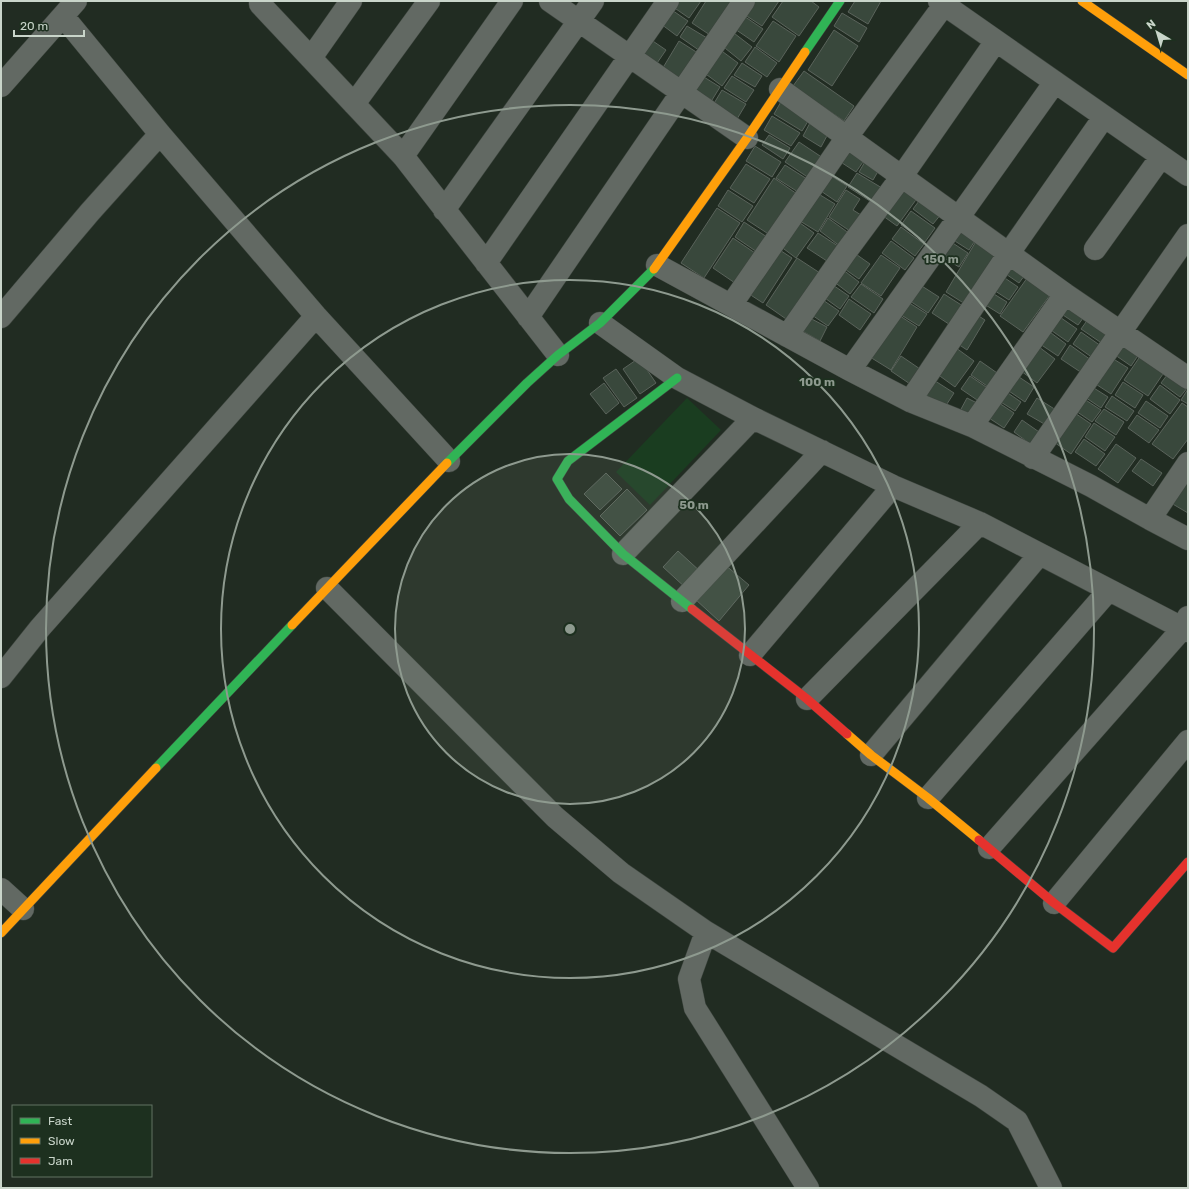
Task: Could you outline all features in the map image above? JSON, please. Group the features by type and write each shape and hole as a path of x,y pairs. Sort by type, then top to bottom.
{"street":[{"path":"260,1 260,4 403,156 558,355"},
{"path":"311,58 351,1"},
{"path":"354,104 428,1"},
{"path":"403,156 512,1"},
{"path":"550,1 746,138"},
{"path":"444,210 593,1"},
{"path":"486,263 668,1"},
{"path":"528,317 744,1"},
{"path":"1,933 449,461 527,383 558,355 600,323 657,265 840,1"},
{"path":"1082,1 1188,75"},
{"path":"731,305 942,3 1188,175"},
{"path":"1,86 69,9 160,134 316,316 449,461"},
{"path":"787,336 845,253 902,176 996,41"},
{"path":"850,370 1055,82"},
{"path":"780,89 1065,294 1188,378"},
{"path":"910,401 1009,253 1104,117"},
{"path":"1,317 85,218 160,134"},
{"path":"1095,249 1161,157"},
{"path":"1033,458 1188,235"},
{"path":"657,265 910,401 972,426 1091,486 1188,539"},
{"path":"972,426 1065,294"},
{"path":"1,677 40,628 316,316"},
{"path":"600,323 677,378 753,418 893,486 980,523 1039,555 1109,590 1186,625 989,848"},
{"path":"677,378 568,461 558,479 569,499 623,554 807,699 871,755 928,798 1054,903 1113,948 1188,862"},
{"path":"623,554 753,418"},
{"path":"682,601 822,451"},
{"path":"1150,519 1188,463"},
{"path":"750,655 893,486"},
{"path":"807,699 980,523"},
{"path":"871,755 1039,555"},
{"path":"328,588 555,817 620,873 706,932 981,1096 1017,1121 1051,1188"},
{"path":"928,798 1109,590"},
{"path":"1054,903 1188,741"},
{"path":"1,888 23,909"},
{"path":"706,932 689,979 695,1008 808,1188"}],"green space":[{"path":"687,398 721,430 650,505 616,472"}],"building":[{"path":"701,1 689,18 666,2"},
{"path":"706,1 737,1 713,37 692,23"},
{"path":"750,1 779,1 762,26 742,13"},
{"path":"783,1 811,1 819,7 799,36 772,17"},
{"path":"855,1 881,1 868,24 848,12"},
{"path":"663,4 688,21 677,36 653,18"},
{"path":"842,13 867,28 859,42 834,26"},
{"path":"741,14 763,29 754,42 732,27"},
{"path":"773,21 796,36 779,62 756,46"},
{"path":"687,26 712,41 703,53 680,37"},
{"path":"730,30 752,47 741,61 720,44"},
{"path":"834,30 858,46 832,86 808,70"},
{"path":"644,35 666,50 655,66 633,51"},
{"path":"679,41 701,55 683,85 661,71"},
{"path":"755,47 777,63 767,77 745,62"},
{"path":"719,49 738,63 722,86 703,72"},
{"path":"742,63 762,76 755,87 734,75"},
{"path":"804,71 854,106 844,121 793,86"},
{"path":"699,74 720,87 712,100 691,88"},
{"path":"732,76 754,90 746,102 724,88"},
{"path":"722,90 746,104 737,119 713,105"},
{"path":"782,100 810,118 802,131 774,114"},
{"path":"772,116 800,133 791,146 764,130"},
{"path":"811,121 829,132 821,147 803,136"},
{"path":"769,135 790,148 783,159 762,145"},
{"path":"799,142 823,158 809,178 785,162"},
{"path":"845,145 865,159 856,172 836,159"},
{"path":"755,146 781,162 772,177 746,161"},
{"path":"866,160 880,168 873,180 859,172"},
{"path":"746,164 770,179 754,203 730,188"},
{"path":"785,165 807,179 798,192 776,178"},
{"path":"825,172 847,186 837,202 815,187"},
{"path":"857,173 882,188 873,203 848,187"},
{"path":"774,178 797,194 770,235 747,220"},
{"path":"900,184 918,197 897,226 879,213"},
{"path":"728,190 753,206 742,222 718,206"},
{"path":"812,190 835,204 818,232 795,218"},
{"path":"846,190 860,199 853,210 861,215 850,231 829,217"},
{"path":"922,197 942,213 933,224 913,209"},
{"path":"717,208 740,223 704,278 681,263"},
{"path":"911,211 935,228 925,242 901,225"},
{"path":"793,218 814,233 796,258 776,243"},
{"path":"828,218 850,234 841,247 820,231"},
{"path":"744,222 767,237 757,252 735,237"},
{"path":"954,225 976,239 969,250 947,236"},
{"path":"901,227 924,244 915,256 892,239"},
{"path":"818,233 841,248 830,263 807,248"},
{"path":"733,238 755,253 735,283 713,268"},
{"path":"945,238 968,253 959,267 936,253"},
{"path":"978,238 1003,252 970,307 946,292"},
{"path":"891,241 914,258 905,270 882,253"},
{"path":"772,245 792,258 763,303 743,290"},
{"path":"850,250 870,264 859,279 839,265"},
{"path":"881,255 900,268 881,296 861,283"},
{"path":"1004,257 1027,272 1019,283 997,268"},
{"path":"797,258 820,273 789,321 766,305"},
{"path":"838,266 859,282 850,294 829,278"},
{"path":"996,272 1018,287 1009,300 986,285"},
{"path":"1030,274 1053,291 1023,332 1000,316"},
{"path":"827,281 849,296 840,309 818,293"},
{"path":"914,281 939,297 928,313 904,297"},
{"path":"861,284 883,299 874,313 851,297"},
{"path":"984,288 1007,302 1000,314 976,299"},
{"path":"944,294 985,320 967,350 955,342 961,332 932,313"},
{"path":"817,296 839,311 828,326 806,311"},
{"path":"849,299 871,314 860,330 839,315"},
{"path":"1065,299 1086,314 1078,325 1057,311"},
{"path":"906,301 927,314 919,326 898,313"},
{"path":"1054,313 1077,329 1068,342 1045,326"},
{"path":"897,314 917,327 891,370 870,357"},
{"path":"804,315 827,327 820,341 797,328"},
{"path":"1091,315 1113,330 1103,344 1081,329"},
{"path":"1043,327 1066,344 1058,356 1034,340"},
{"path":"1081,332 1101,346 1093,358 1073,344"},
{"path":"1118,336 1141,351 1131,366 1108,350"},
{"path":"1035,344 1055,359 1037,383 1017,368"},
{"path":"952,345 974,361 955,387 933,371"},
{"path":"1070,345 1091,360 1082,373 1061,359"},
{"path":"1143,352 1167,368 1148,396 1124,380"},
{"path":"1107,355 1128,368 1111,394 1091,381"},
{"path":"901,356 923,371 913,386 891,371"},
{"path":"639,358 656,383 640,394 623,369"},
{"path":"980,361 1000,375 990,388 971,375"},
{"path":"616,369 637,398 624,407 603,378"},
{"path":"1170,371 1188,387 1180,397 1161,383"},
{"path":"1013,373 1034,387 1025,402 1003,387"},
{"path":"970,376 989,389 980,402 961,389"},
{"path":"929,377 954,393 945,407 920,391"},
{"path":"1123,382 1143,395 1135,408 1115,395"},
{"path":"604,383 619,403 606,414 590,394"},
{"path":"1086,383 1108,397 1101,408 1079,393"},
{"path":"1160,385 1180,400 1170,414 1150,399"},
{"path":"1002,389 1021,402 1015,411 996,399"},
{"path":"1188,389 1188,404 1181,400"},
{"path":"1078,395 1101,410 1092,422 1070,407"},
{"path":"1112,396 1134,411 1127,421 1105,407"},
{"path":"967,398 979,404 971,417 960,411"},
{"path":"1037,398 1056,410 1046,425 1027,414"},
{"path":"993,399 1014,413 1004,428 983,414"},
{"path":"1146,401 1168,416 1160,428 1138,413"},
{"path":"1182,403 1188,407 1188,439 1173,459 1152,444"},
{"path":"1069,409 1091,424 1071,454 1048,438"},
{"path":"1104,409 1124,422 1116,435 1095,421"},
{"path":"1137,415 1159,430 1149,443 1128,428"},
{"path":"1022,420 1042,434 1033,446 1014,432"},
{"path":"1094,423 1115,437 1105,451 1085,437"},
{"path":"1084,439 1105,454 1096,466 1075,452"},
{"path":"1116,444 1136,458 1118,483 1098,469"},
{"path":"1141,459 1162,473 1153,486 1132,471"},
{"path":"606,473 622,489 600,510 584,494"},
{"path":"1188,476 1188,513 1171,503"},
{"path":"627,489 647,510 620,536 600,516"},
{"path":"678,551 702,573 687,589 663,567"},
{"path":"724,564 749,585 719,621 695,599"}],"traffic: fast":[{"path":"805,52 840,1"},
{"path":"447,463 527,383 558,355 600,323 654,269"},
{"path":"677,378 568,461 557,479 569,499 623,554 692,609"},
{"path":"156,768 292,625"}],"traffic: slow":[{"path":"1082,1 1188,75"},
{"path":"654,269 747,138 805,52"},
{"path":"292,625 447,463"},
{"path":"847,734 871,755 928,798 979,840"},
{"path":"1,933 156,768"}],"traffic: jam":[{"path":"692,609 807,699 847,734"},
{"path":"979,840 1054,903 1113,948 1188,862"}]}
